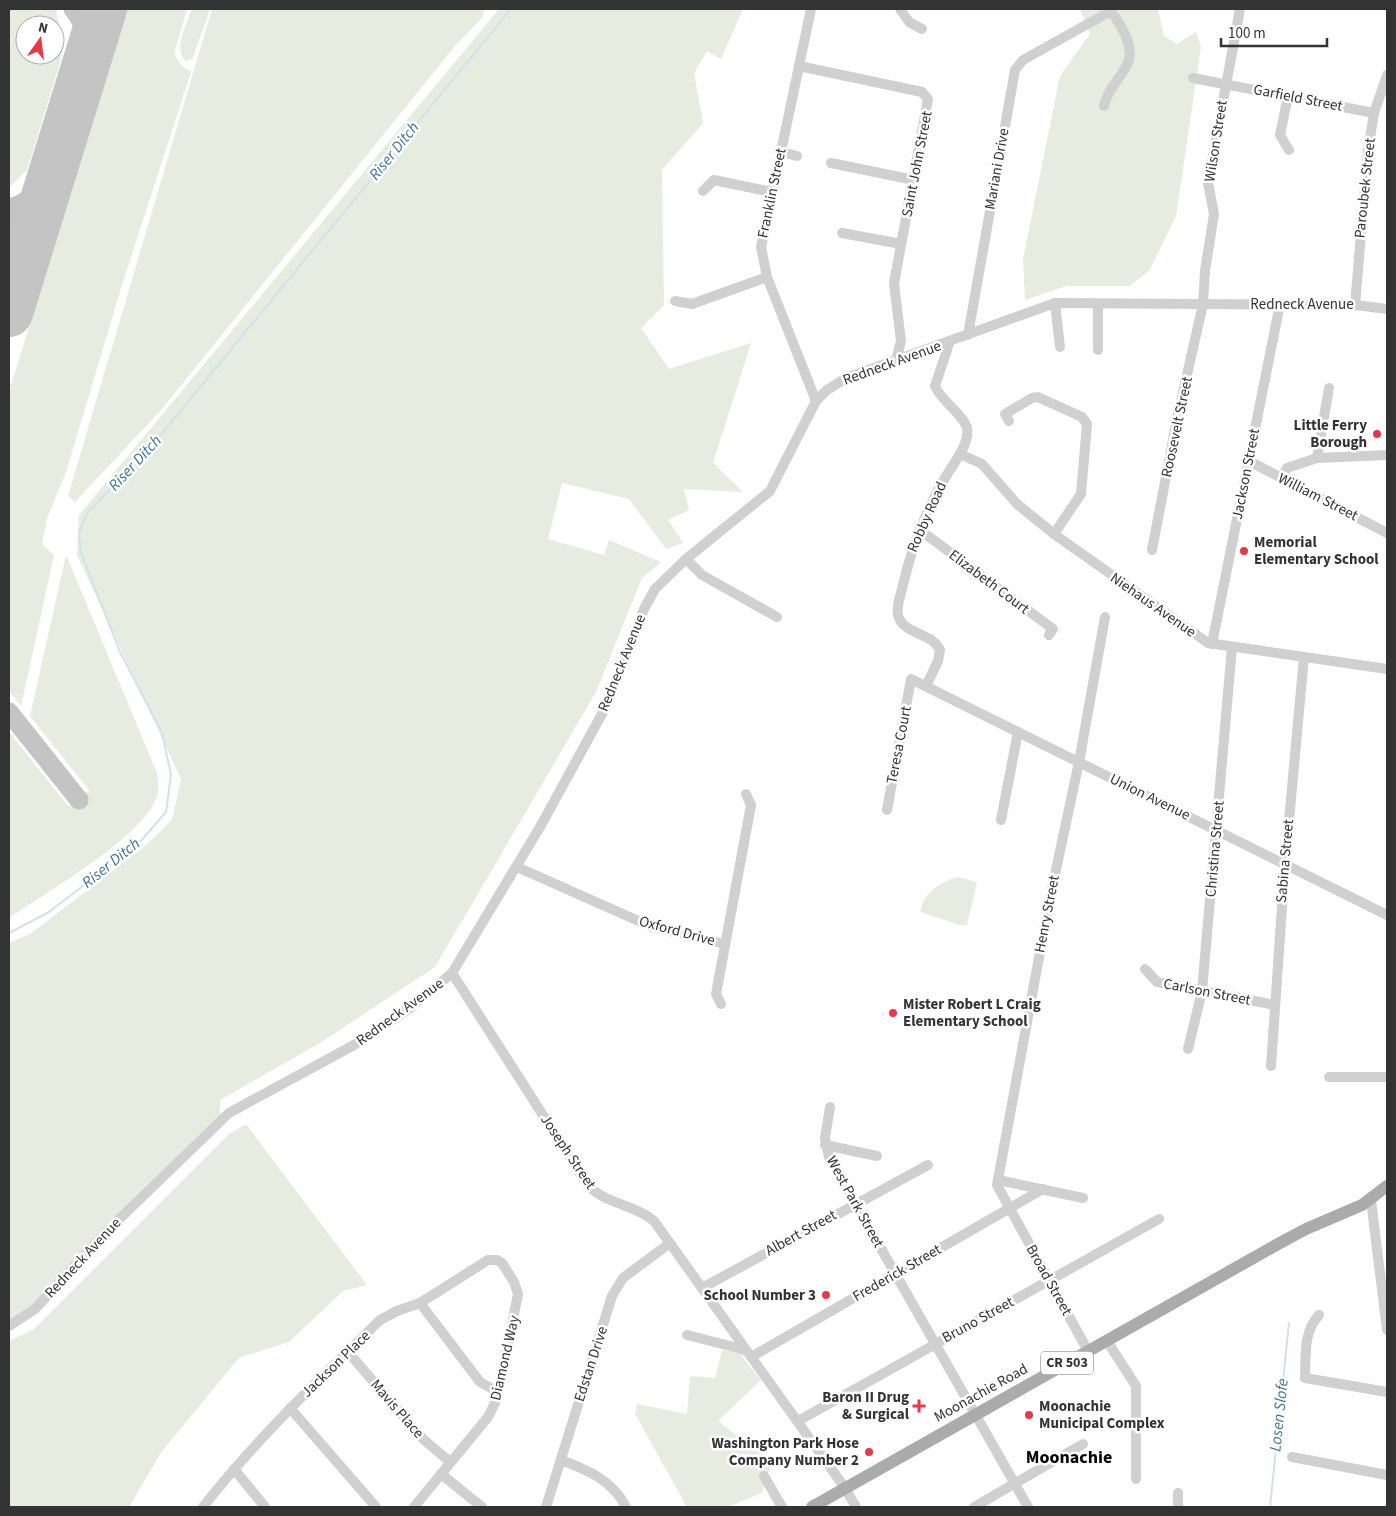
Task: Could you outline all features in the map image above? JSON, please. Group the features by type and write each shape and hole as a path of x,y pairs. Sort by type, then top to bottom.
{"main road":[{"name":"CR 503","path":"1371,1200 1387,1186"},
{"name":"Moonachie Road","path":"812,1507 1278,1244 1371,1200"}],"street":[{"name":"Franklin Street","path":"811,9 761,246 767,277 816,401"},
{"path":"900,9 909,22 922,29"},
{"name":"Wilson Street","path":"1203,304 1205,271 1214,214 1208,183 1240,9"},
{"path":"1104,106 1107,93 1128,64 1129,47 1122,26 1111,10"},
{"name":"Mariani Drive","path":"968,335 1015,70 1023,60 1111,10"},
{"name":"Saint John Street","path":"799,66 926,95 929,103 894,283 901,341 896,361"},
{"name":"Paroubek Street","path":"1355,304 1368,151 1374,113 1387,75"},
{"name":"Garfield Street","path":"1194,78 1374,113"},
{"path":"1288,96 1280,135 1289,150"},
{"path":"781,152 797,156"},
{"path":"832,163 914,180"},
{"path":"703,190 714,180 772,192"},
{"path":"842,233 901,244"},
{"path":"674,301 692,304 767,277"},
{"path":"1055,304 1060,347"},
{"name":"Redneck Avenue","path":"9,1326 35,1310 113,1225 230,1113 354,1045 409,1009 452,973 517,867 608,703 649,599 662,581 686,559 770,491 816,401 827,390 846,378 1055,304 1355,304 1387,309"},
{"path":"1098,304 1098,350"},
{"name":"Roosevelt Street","path":"1152,550 1177,419 1203,304"},
{"name":"Jackson Street","path":"1212,644 1280,304"},
{"name":"Robby Road","path":"926,686 938,660 940,650 934,641 904,625 900,621 897,609 911,550 941,484 960,454 967,435 966,425 935,386 950,341"},
{"path":"1318,458 1329,388"},
{"path":"1009,421 1005,414 1032,398 1038,397 1082,417 1088,424 1081,494 1054,534"},
{"name":"Niehaus Avenue","path":"960,454 982,464 1017,504 1054,534 1208,643 1387,669"},
{"path":"1281,478 1288,468 1318,458 1387,455"},
{"name":"William Street","path":"1249,461 1387,533"},
{"name":"Elizabeth Court","path":"920,530 1053,629 1049,635"},
{"path":"686,559 702,575 777,617"},
{"name":"Henry Street","path":"1009,1209 999,1191 998,1180 1050,898 1079,762 1105,617"},
{"name":"Christina Street","path":"1188,1049 1202,991 1218,830 1232,647"},
{"name":"Sabina Street","path":"1271,1066 1284,864 1304,657"},
{"name":"Union Avenue","path":"911,680 1387,915"},
{"name":"Teresa Court","path":"887,810 911,680"},
{"path":"1001,820 1018,732"},
{"name":"Oxford Drive","path":"517,867 652,928 725,944 751,805 746,794"},
{"path":"722,1004 716,994 725,944"},
{"name":"Carlson Street","path":"1145,969 1156,982 1275,1005"},
{"name":"Joseph Street","path":"452,973 587,1184 600,1196 645,1214 670,1243 798,1421 845,1488 856,1507"},
{"path":"1329,1078 1387,1077"},
{"name":"West Park Street","path":"830,1107 825,1145 829,1157 1028,1507"},
{"path":"825,1145 877,1156"},
{"name":"Albert Street","path":"702,1288 855,1203 928,1165"},
{"path":"998,1180 1084,1198"},
{"name":"Frederick Street","path":"749,1354 1044,1189"},
{"path":"1371,1200 1387,1325"},
{"name":"Broad Street","path":"1009,1209 1088,1351"},
{"name":"Bruno Street","path":"798,1421 1159,1219"},
{"name":"Edstan Drive","path":"546,1507 612,1296 623,1278 670,1243"},
{"name":"Jackson Place","path":"203,1507 234,1469 290,1408 389,1314 420,1303 488,1260 497,1260"},
{"name":"Diamond Way","path":"414,1507 488,1416 498,1392 518,1294 514,1282 502,1263 497,1260"},
{"path":"420,1303 480,1382 498,1392"},
{"path":"1319,1315 1310,1328 1308,1336 1305,1378 1387,1392"},
{"path":"687,1335 749,1354"},
{"path":"1107,1341 1136,1386 1136,1479"},
{"name":"Mavis Place","path":"348,1352 423,1439 450,1462"},
{"path":"290,1408 376,1507"},
{"path":"974,1507 1083,1444"},
{"path":"1292,1457 1387,1475"},
{"path":"561,1460 586,1469 601,1478 617,1493 626,1507"},
{"path":"234,1469 266,1507"},
{"path":"440,1474 482,1507"},
{"path":"764,1476 782,1507"},
{"path":"1178,1493 1178,1507"}],"shaded area":[{"path":"9,9 56,9 57,15 15,15 15,65 59,65 27,170 9,188"},
{"path":"127,9 187,9 174,54 182,66 191,72 122,285 66,472 47,518 42,544 54,555 21,706 9,691 9,392"},
{"path":"192,9 210,9 192,60 189,59 187,62 181,51 181,44 184,29"},
{"path":"212,9 485,9 482,18 455,46 161,410 75,502 68,496"},
{"path":"499,9 743,9 721,59 707,51 694,73 703,123 662,170 664,305 641,328 669,369 751,343 713,463 743,492 684,489 689,510 668,520 683,543 666,549 629,499 562,483 548,539 604,555 609,540 661,562 642,578 596,692 435,967 320,1043 220,1100 220,1121 35,1309 9,1322 9,943 30,934 144,847 172,820 181,779 77,555 79,515"},
{"path":"1080,9 1158,9 1164,36 1177,44 1196,32 1201,47 1176,216 1149,271 1129,286 1066,286 1025,300 1023,259 1060,76 1090,34"},
{"path":"66,555 157,773 158,793 148,812 114,846 92,863 9,918 9,732 68,806 89,790 30,716"},
{"path":"958,877 977,882 967,925 960,925 921,912 924,900 928,894 946,881"},
{"path":"246,1124 367,1285 343,1291 289,1342 239,1358 162,1451 129,1507 9,1507 9,1341 33,1330 229,1134"},
{"path":"722,1350 748,1352 742,1357 761,1380 718,1421 772,1462 762,1493 727,1507 687,1507 635,1414 637,1404 687,1414 690,1376 715,1378"}],"waterway":[{"name":"Riser Ditch","path":"9,933 49,912 139,843 166,812 171,775 162,733 120,652 81,553 79,532 88,512 150,448 511,9"},
{"name":"Losen Slofe","path":"1270,1507 1289,1323"}],"taxiway":[{"path":"73,9 81,21 85,33 87,61"},
{"path":"9,208 21,204 32,197 50,178"},
{"path":"9,217 21,237 25,260"},
{"path":"9,712 79,800"}],"runway":[{"path":"9,313 103,9"}],"place":[{"name":"Little Ferry Borough","path":"1377,434"},
{"name":"Memorial Elementary School","path":"1244,551"},
{"name":"Mister Robert L Craig Elementary School","path":"893,1013"},
{"name":"School Number 3","path":"826,1295"},
{"name":"Baron II Drug & Surgical","path":"919,1406"},
{"name":"Moonachie Municipal Complex","path":"1029,1415"},
{"name":"Washington Park Hose Company Number 2","path":"869,1452"}],"district":[{"name":"Moonachie","path":"1069,1457"}]}
